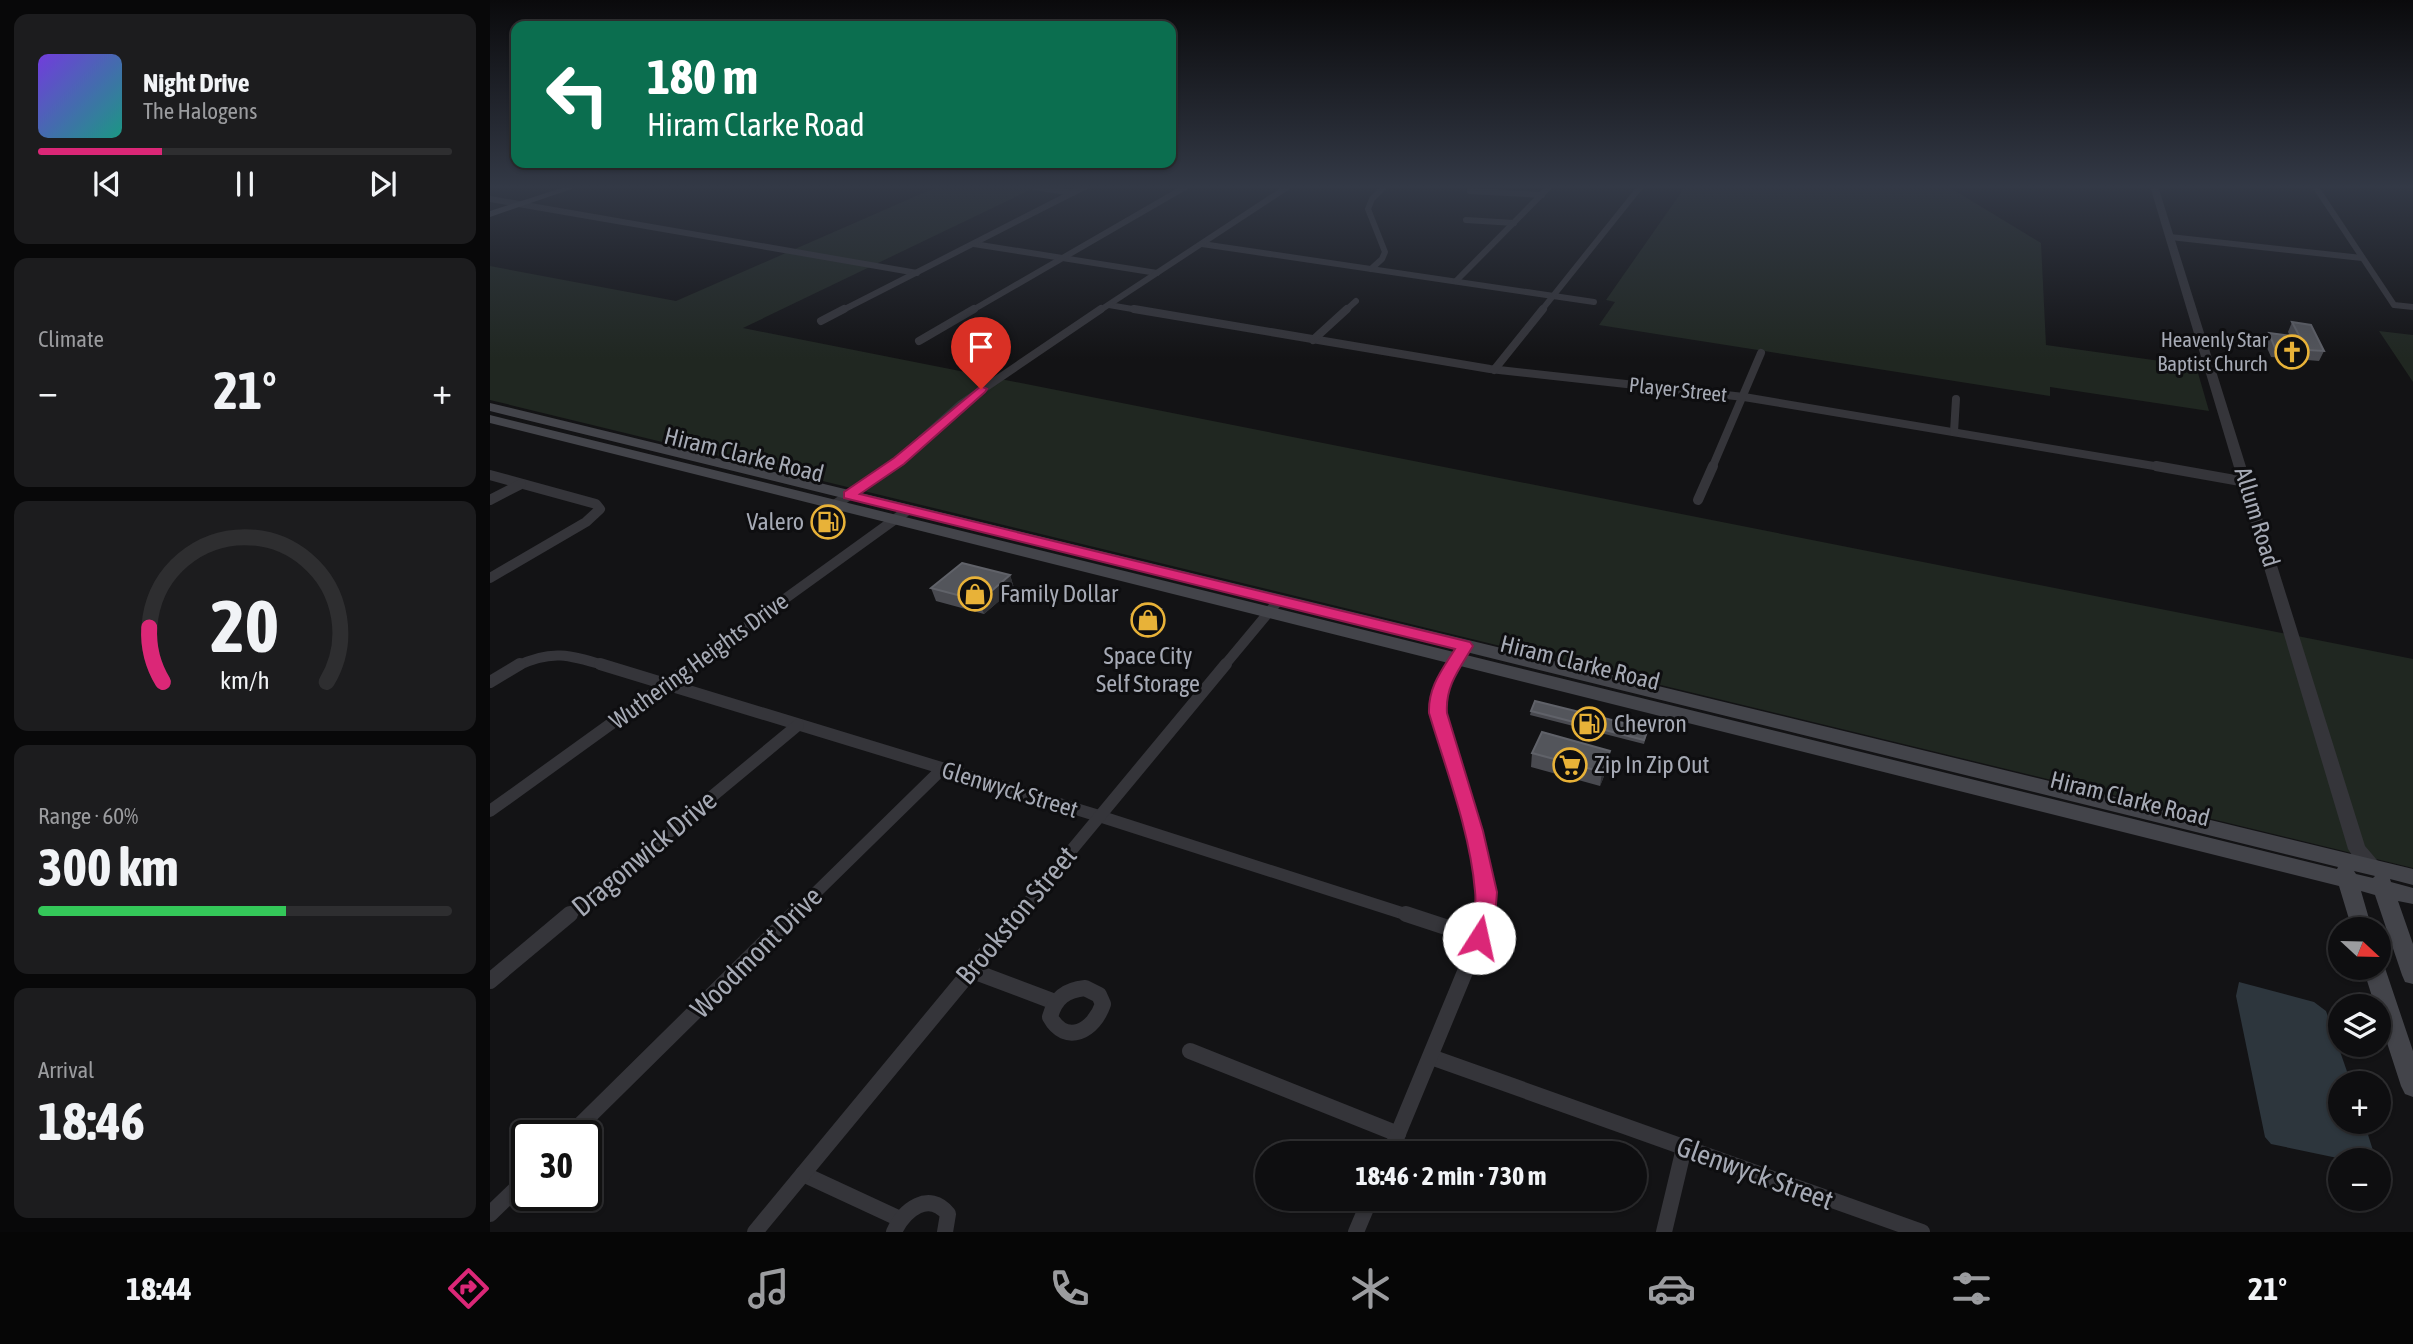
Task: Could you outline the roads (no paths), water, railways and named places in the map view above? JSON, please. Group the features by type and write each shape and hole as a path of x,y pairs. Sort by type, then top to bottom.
{"main road":[{"name":"Hiram Clarke Road","path":"490,407 695,464"},
{"name":"Hiram Clarke Road","path":"490,419 695,464 2063,801 2349,863 2385,889 2413,896"},
{"path":"550,434 565,426"},
{"path":"2349,863 2360,917"},
{"path":"2374,867 2413,877"},
{"path":"2374,867 2385,889 2413,975"},
{"path":"2378,980 2413,1086"}],"street":[{"path":"747,243 917,273"},
{"path":"821,321 973,243"},
{"path":"977,243 1157,273"},
{"path":"919,341 1087,243"},
{"path":"1371,269 1382,260 1385,251 1382,243"},
{"path":"1456,281 1494,243"},
{"path":"1494,370 1595,243"},
{"name":"Allum Road","path":"2172,243 2246,482 2349,863 2374,867"},
{"path":"2229,243 2362,258"},
{"path":"2353,243 2395,305 2413,307"},
{"path":"842,500 899,461 961,404 1001,374 1202,244 1594,302"},
{"path":"1313,340 1356,301"},
{"name":"Player Street","path":"1109,305 1494,370 1744,397 2246,482"},
{"path":"1699,500 1761,353"},
{"path":"1954,432 1955,399"},
{"path":"490,475 596,504 600,509 586,523 490,578"},
{"path":"490,500 521,484"},
{"name":"Wuthering Heights Drive","path":"490,811 902,515"},
{"name":"Brookston Street","path":"755,1232 1274,606"},
{"path":"1395,1141 1479,938 1485,917 1486,892 1473,831 1438,713 1437,699 1441,685 1461,652"},
{"name":"Glenwyck Street","path":"490,682 539,656 567,654 1099,816 1479,938"},
{"name":"Dragonwick Drive","path":"490,981 798,725"},
{"name":"Woodmont Drive","path":"585,1120 942,769"},
{"path":"970,970 1055,1002"},
{"path":"1190,1051 1398,1134"},
{"name":"Glenwyck Street","path":"1430,1057 1922,1232"},
{"path":"1664,1232 1684,1148"},
{"path":"803,1174 897,1225 915,1206 924,1202 939,1203 948,1214 945,1232"},
{"path":"490,1214 511,1194"},
{"path":"1356,1232 1365,1211"}],"place":[{"name":"Heavenly Star Baptist Church","path":"2292,352"},
{"name":"Valero","path":"828,522"},
{"name":"Family Dollar","path":"975,594"},
{"name":"Space City Self Storage","path":"1148,620"},
{"name":"Chevron","path":"1589,724"},
{"name":"Zip In Zip Out","path":"1570,765"}]}
